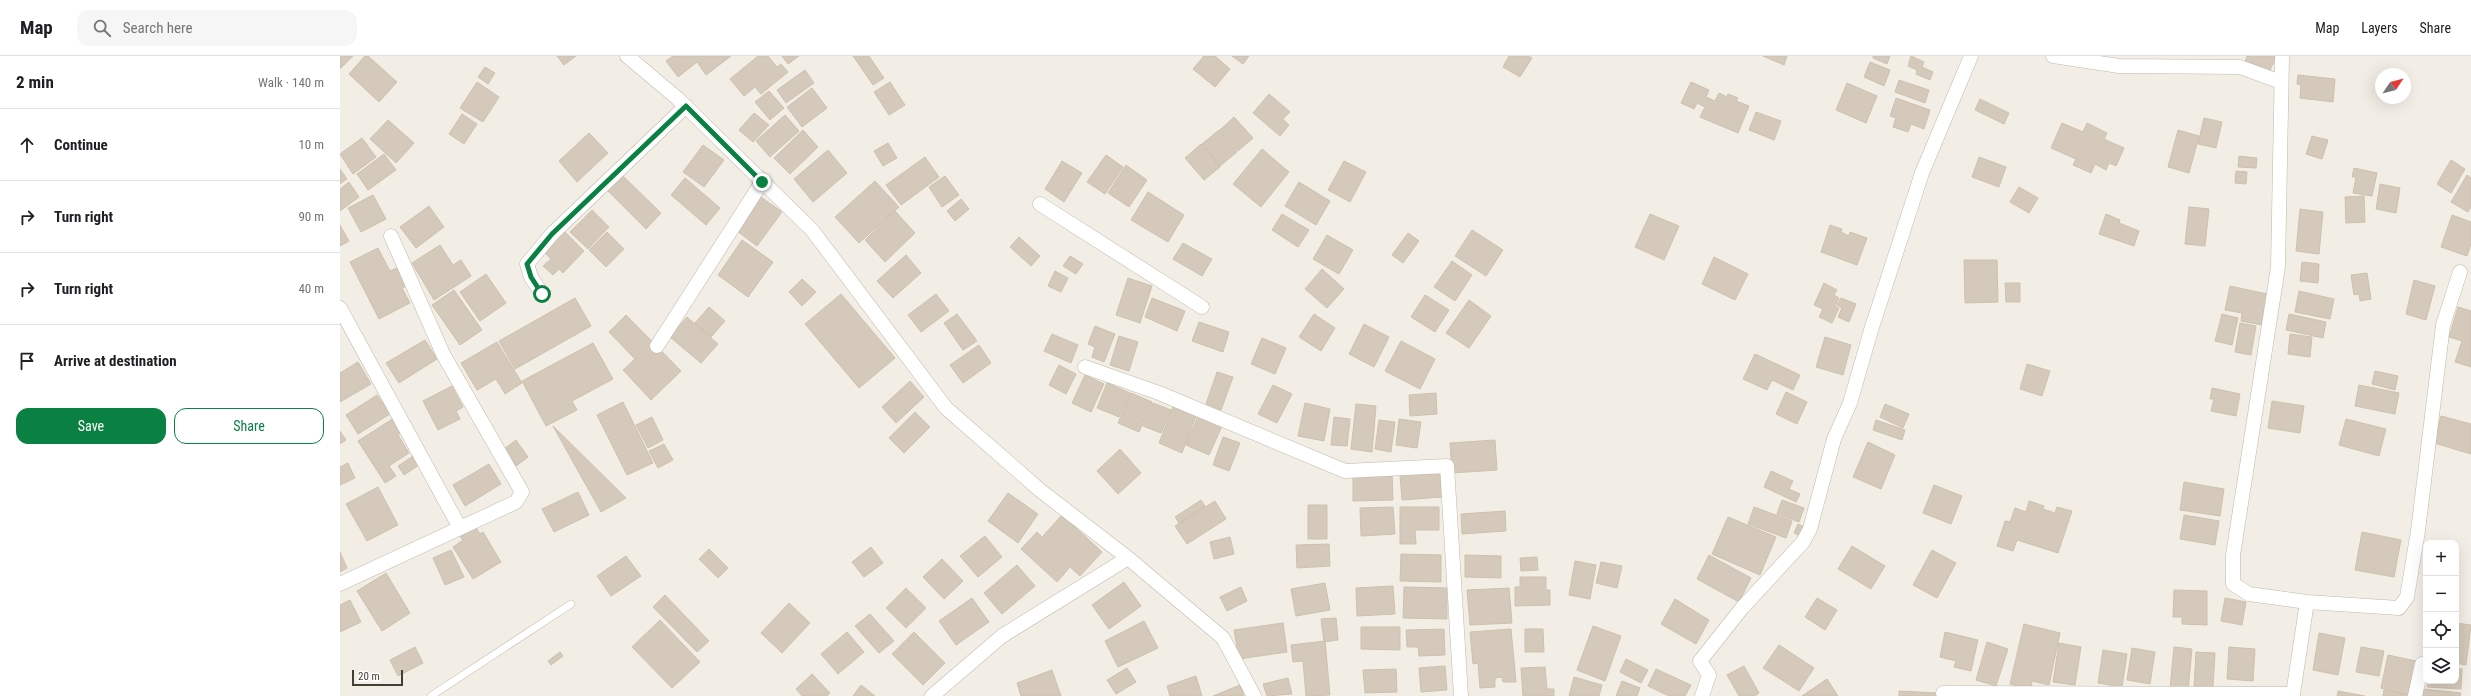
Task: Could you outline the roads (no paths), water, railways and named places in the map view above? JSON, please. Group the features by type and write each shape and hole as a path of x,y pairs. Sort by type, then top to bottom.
{"street":[{"path":"627,56 686,106 812,230 946,408 1041,491 1128,558 1223,638 1254,696"},
{"path":"1702,696 1709,675 1700,661 1742,608 1803,542 1810,529 1834,439 1850,403 1872,327 1922,173 1971,56"},
{"path":"2053,56 2119,66 2240,67 2281,82"},
{"path":"2282,58 2278,267 2233,555 2233,584 2249,594 2307,602 2399,608 2407,597 2418,532 2443,325 2460,272"},
{"path":"542,294 531,277 527,264 552,234 686,106"},
{"path":"657,346 762,182"},
{"path":"1040,204 1202,306"},
{"path":"340,584 516,502 522,492 443,354 391,236"},
{"path":"340,308 460,528"},
{"path":"1085,367 1159,393 1345,471 1447,466 1461,696"},
{"path":"932,696 1002,636 1128,558"},
{"path":"1943,694 2292,695 2307,602"},
{"path":"2415,696 2422,664"}],"lane":[{"path":"431,696 571,604"}]}
